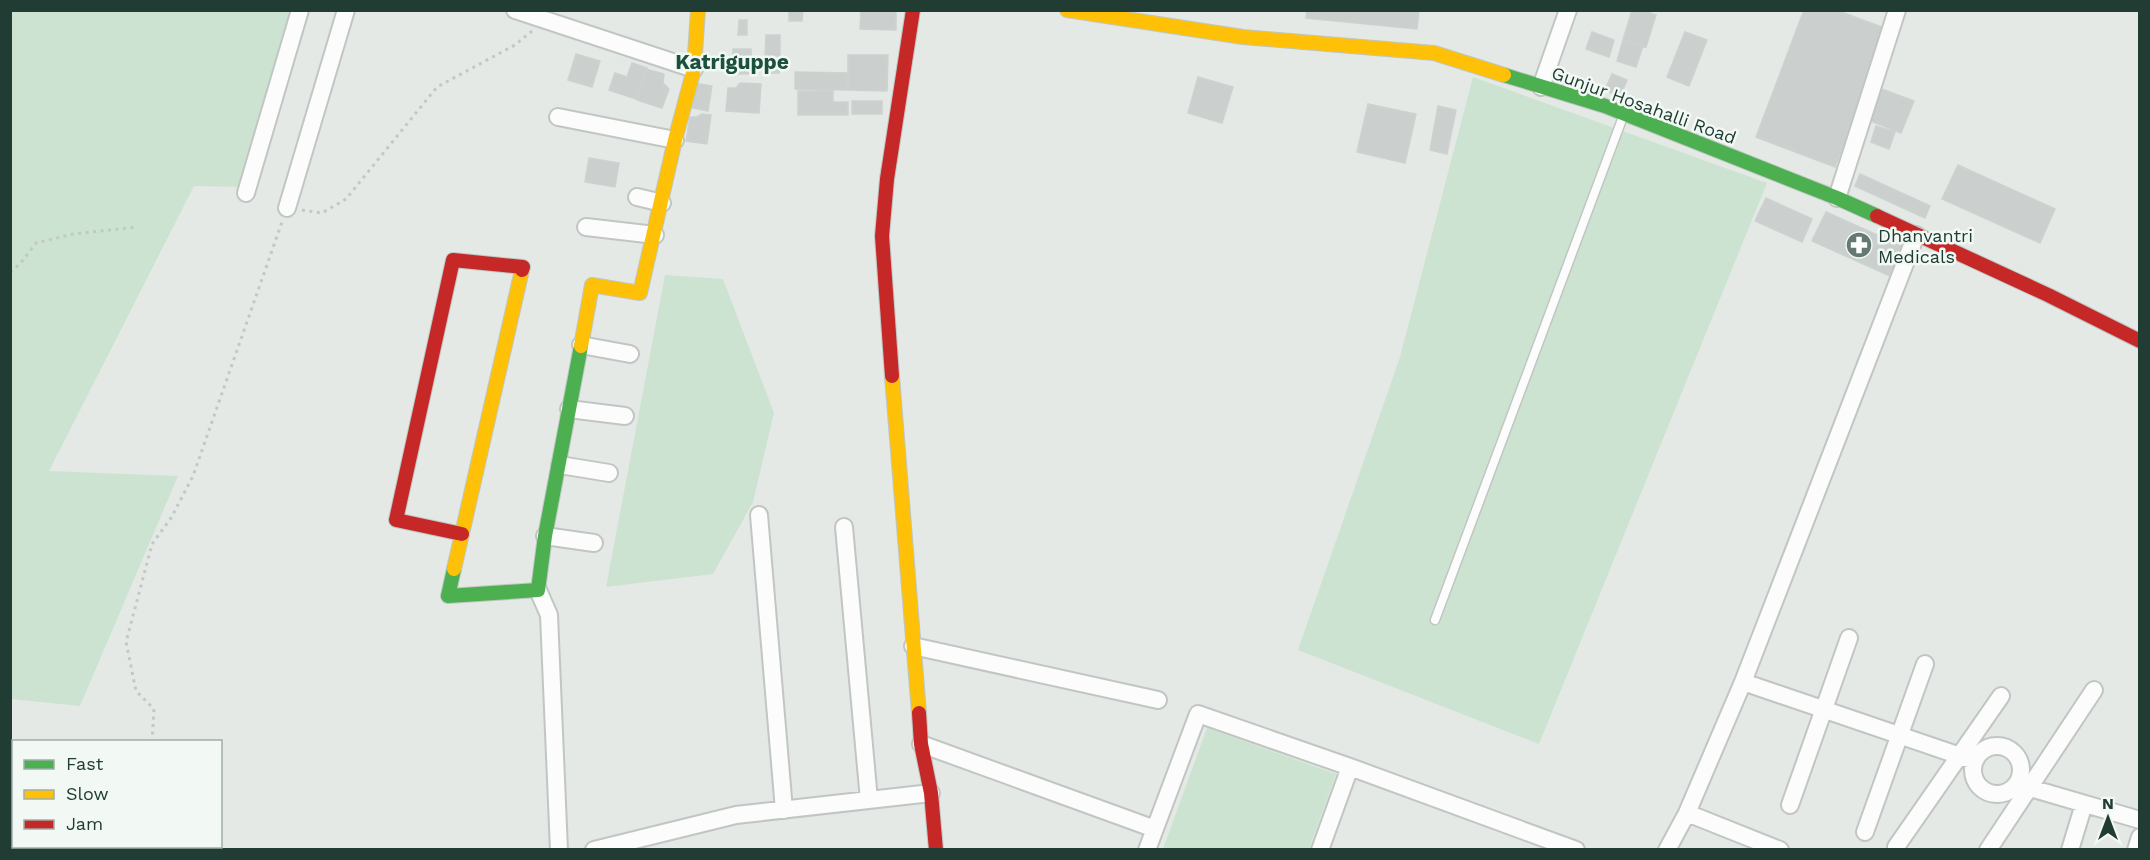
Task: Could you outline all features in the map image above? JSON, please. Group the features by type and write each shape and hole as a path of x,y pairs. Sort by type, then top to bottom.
{"street":[{"path":"246,193 300,10"},
{"path":"287,208 346,10"},
{"path":"515,10 694,69"},
{"path":"559,849 549,615 538,590 545,537 592,285 640,293 663,203 675,140 694,69 698,10"},
{"path":"913,10 887,179 882,236 921,744 931,793 936,849"},
{"name":"Gunjur Hosahalli Road","path":"1067,10 1243,37 1434,53 1624,113 1837,198 2048,295 2139,342"},
{"path":"1541,87 1568,10"},
{"path":"1837,198 1897,10"},
{"path":"558,117 675,140"},
{"path":"637,197 663,203"},
{"path":"586,227 655,235"},
{"path":"1667,849 1687,813 1743,682 1917,235"},
{"path":"462,534 396,520 453,260 523,267 448,596 538,590"},
{"path":"581,345 630,354"},
{"path":"570,410 625,416"},
{"path":"560,465 609,473"},
{"path":"759,515 784,810"},
{"path":"844,527 869,800"},
{"path":"545,537 594,543"},
{"path":"1790,805 1849,638"},
{"path":"913,645 1158,700"},
{"path":"1865,832 1924,664"},
{"path":"1743,682 1967,758 1993,746 2009,749 2015,754 2021,769 2023,786"},
{"path":"1988,849 2023,786 2094,690"},
{"path":"1896,847 1967,758 2001,696"},
{"path":"1148,849 1198,714 1576,849"},
{"path":"921,744 1155,829"},
{"path":"1967,758 1982,789 1989,792 2004,793 2023,786 2139,820"},
{"path":"1320,849 1350,767"},
{"path":"594,849 736,815 931,793"},
{"path":"2070,849 2084,804"},
{"path":"1687,813 1770,848"},
{"path":"2136,849 2139,837"}],"lane":[{"path":"1435,620 1624,113"}],"path":[{"path":"152,740 154,709 136,691 126,642 152,544 171,518 194,476 287,208 322,213 346,199 437,87 515,45 545,21"},
{"path":"10,272 20,264 36,243 73,234 138,228"}],"green space":[{"path":"10,11 292,11 244,187 194,186 49,471 178,476 80,706 11,699"},
{"path":"1473,77 1767,183 1539,744 1298,650 1400,357"},
{"path":"665,275 723,279 774,413 753,502 713,574 606,587"},
{"path":"1207,728 1336,774 1309,849 1163,849"}],"building":[{"path":"789,10 803,10 802,21 789,21"},
{"path":"861,10 896,10 896,30 860,29"},
{"path":"1307,10 1419,10 1417,29 1306,18"},
{"path":"1632,10 1642,10 1656,15 1646,47 1623,40"},
{"path":"1804,10 1836,10 1887,29 1835,167 1756,137"},
{"path":"739,20 747,20 747,35 738,35"},
{"path":"1592,32 1614,40 1609,57 1586,49"},
{"path":"1685,32 1707,40 1689,86 1667,77"},
{"path":"766,35 780,35 780,56 765,56"},
{"path":"1623,40 1643,46 1636,67 1617,61"},
{"path":"733,49 751,49 751,74 732,74"},
{"path":"576,54 600,61 592,87 568,80"},
{"path":"848,55 888,55 887,91 848,90"},
{"path":"767,62 780,62 779,73 767,73"},
{"path":"632,63 647,68 636,99 609,90 615,73 627,77"},
{"path":"646,69 664,74 663,83 669,89 662,108 637,100"},
{"path":"795,72 847,73 847,90 795,89"},
{"path":"1612,74 1627,80 1620,97 1605,90"},
{"path":"1198,77 1233,87 1222,123 1188,113"},
{"path":"692,83 712,86 708,111 688,107"},
{"path":"740,83 761,84 759,113 726,111 728,88 736,88"},
{"path":"1879,88 1914,101 1901,133 1866,119"},
{"path":"798,91 833,91 833,102 848,102 848,115 798,115"},
{"path":"852,101 882,101 882,114 852,114"},
{"path":"1368,104 1416,114 1405,163 1357,152"},
{"path":"1438,106 1456,110 1447,154 1430,150"},
{"path":"702,114 711,115 707,144 686,141 690,117"},
{"path":"1876,126 1895,132 1889,149 1871,142"},
{"path":"589,158 619,163 615,187 585,182"},
{"path":"1958,165 2055,209 2040,243 1942,199"},
{"path":"1860,174 1930,206 1925,218 1855,186"},
{"path":"1766,198 1812,219 1802,242 1755,221"},
{"path":"1826,212 1904,247 1890,276 1812,241"}],"traffic: fast":[{"path":"1504,75 1605,106 1877,216"},
{"path":"454,569 448,596 538,590 545,536 581,346"}],"traffic: slow":[{"path":"581,346 592,285 640,293 675,140 694,69 698,10"},
{"path":"1067,10 1243,37 1434,53 1504,75"},
{"path":"454,569 522,270"},
{"path":"892,376 919,713"}],"traffic: jam":[{"path":"892,376 882,236 887,179 913,10"},
{"path":"1877,216 2048,295 2140,341"},
{"path":"462,534 396,520 453,260 523,267 522,270"},
{"path":"919,713 921,744 931,793 936,850"}],"place":[{"name":"Dhanvantri Medicals","path":"1859,245"}],"district":[{"name":"Katriguppe","path":"732,61"}]}
